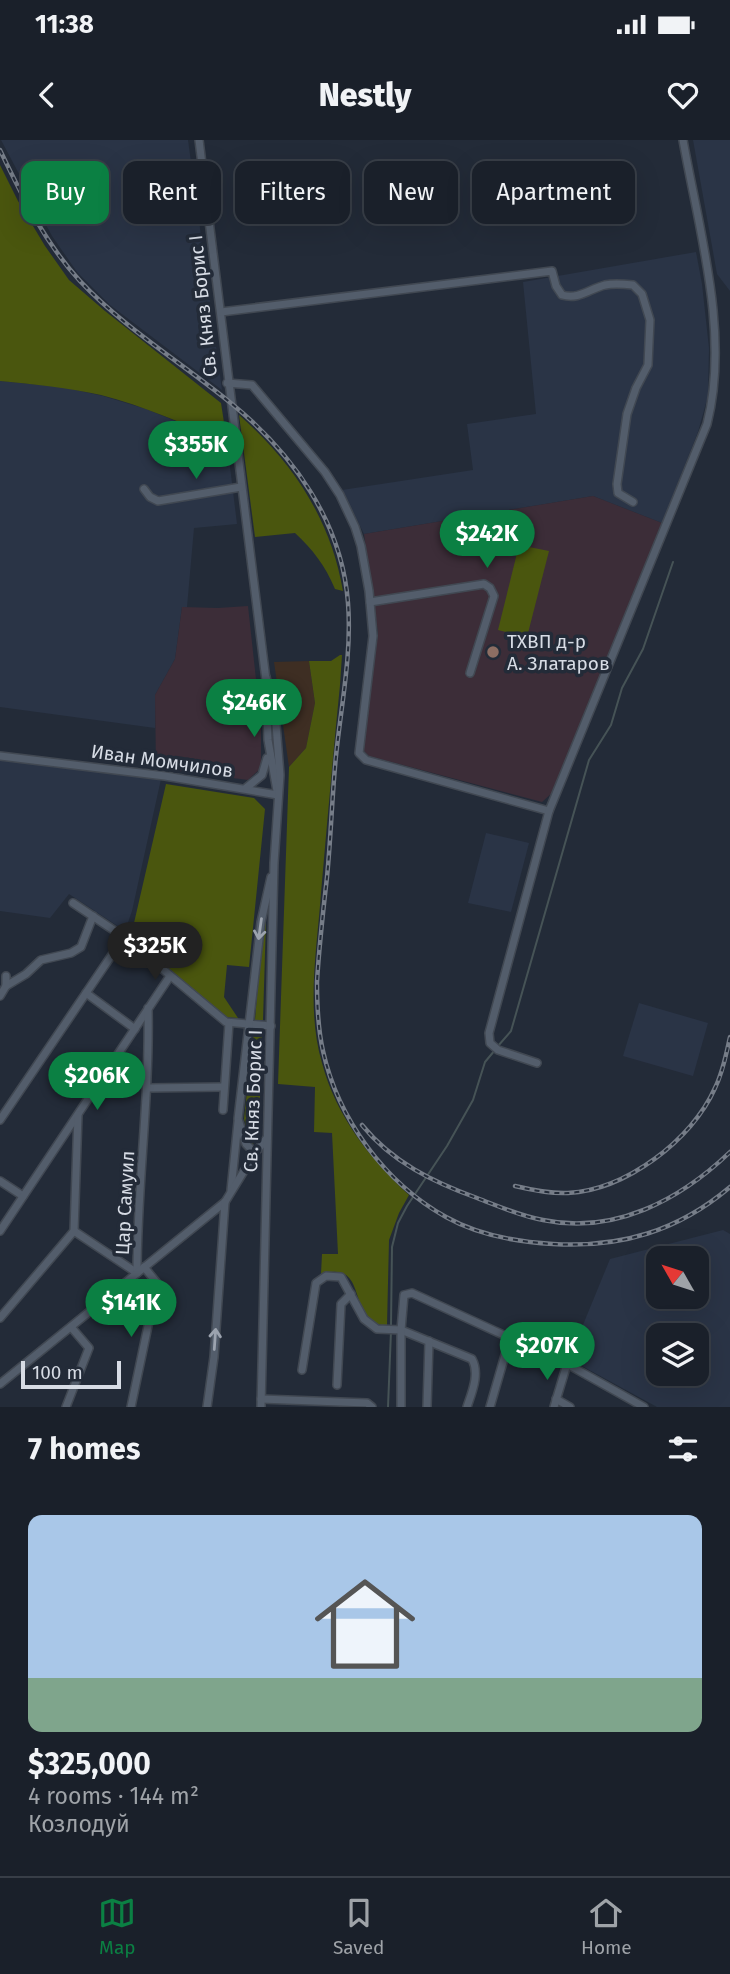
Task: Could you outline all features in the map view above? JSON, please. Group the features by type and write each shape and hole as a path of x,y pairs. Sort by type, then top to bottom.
{"street":[{"name":"Св. Княз Борис I","path":"199,140 227,383 266,677 268,740 278,795"},
{"path":"537,1063 498,1050 490,1043 489,1033 549,811 707,424 714,395 716,355 709,282 683,140"},
{"path":"221,313 552,271 562,295 570,297 580,296 604,285 633,285 642,294 650,320 648,365 627,414 617,484 618,493 633,502"},
{"path":"227,383 252,385 325,472 340,495 355,527 361,546 373,636 359,753 366,760 549,811"},
{"path":"144,489 150,497 158,501 241,487"},
{"path":"370,602 484,584 490,587 494,596 470,673"},
{"name":"Св. Княз Борис I","path":"261,1403 274,863 280,775 275,712 266,677"},
{"path":"246,788 265,770 268,740"},
{"name":"Иван Момчилов","path":"0,756 246,788 278,795"},
{"path":"231,1191 261,922 274,863"},
{"path":"73,903 124,937 229,1023 271,1026"},
{"path":"0,996 6,986 26,974 41,960 71,953 81,947 93,916"},
{"path":"0,1120 124,937"},
{"path":"6,976 6,986"},
{"path":"0,1231 170,976"},
{"path":"86,993 135,1029"},
{"name":"Цар Самуил","path":"137,1273 137,1219 148,1088 148,1008"},
{"path":"223,1110 229,1023"},
{"path":"148,1088 223,1087"},
{"path":"0,1318 74,1231 78,1114"},
{"path":"238,1119 246,1144 255,1153"},
{"path":"0,1384 225,1202 268,1137"},
{"path":"0,1181 23,1196"},
{"path":"207,1407 214,1357 225,1202"},
{"path":"74,1231 137,1273"},
{"name":"Цар Самуил","path":"131,1407 157,1283 144,1267"},
{"path":"302,1370 316,1283 326,1276 341,1277 364,1320 377,1329 401,1330 472,1359 476,1377 467,1407"},
{"path":"401,1407 404,1295 412,1293 567,1364 639,1406"},
{"path":"337,1385 341,1304 351,1294"},
{"path":"66,1407 89,1348 71,1327"},
{"path":"490,1407 510,1338"},
{"path":"427,1407 429,1342"},
{"path":"567,1364 555,1403 570,1407"},
{"path":"261,1403 368,1403 372,1407"}],"shaded area":[{"path":"1,140 188,140 191,161 123,161 123,224 199,224 222,390 110,305 77,272 46,224 109,224 109,161 21,161 21,178"},
{"path":"693,140 730,140 730,291 717,274"},
{"path":"696,252 709,348 708,396 698,432 662,523 593,496 364,534 342,490 473,470 467,424 536,414 523,282"},
{"path":"0,381 62,387 103,396 146,409 227,442 237,524 194,528 187,607 182,607 175,659 155,695 155,728 0,707"},
{"name":"ТХВП д-р А. Златаров","path":"593,496 662,523 552,793 542,802 369,756 363,750 378,633 364,534"},
{"path":"248,606 261,725 261,768 248,780 156,768 155,695 175,659 182,607"},
{"path":"309,661 315,703 306,748 289,767 274,662"},
{"path":"0,759 161,779 132,911 125,931 69,894 50,918 0,911"},
{"path":"486,833 529,843 511,912 468,903"},
{"path":"639,1003 708,1023 693,1076 623,1056"},
{"path":"723,1230 730,1234 730,1407 657,1407 569,1359 610,1259 646,1250 646,1309 709,1309 709,1246 661,1246"}],"green space":[{"path":"0,165 21,206 21,224 32,224 69,280 221,403 227,442 117,399 51,386 0,381"},
{"path":"239,415 276,452 307,494 329,540 343,591 335,589 318,558 295,533 255,537"},
{"path":"519,545 549,551 527,637 498,630"},
{"path":"340,655 340,685 315,957 315,1021 322,1063 345,1119 381,1167 409,1195 389,1240 387,1326 374,1322 366,1314 353,1283 346,1275 336,1272 321,1274 322,1254 338,1254 332,1133 314,1132 315,1087 278,1084 289,767 306,748 315,703 309,661 331,661"},
{"path":"166,784 254,798 265,809 249,967 227,965 224,997 238,1018 225,1017 131,936"},
{"path":"266,921 263,1020 255,1020 263,922"},
{"path":"254,1027 262,1028 259,1132 253,1144 244,1119"}],"waterway":[{"path":"498,1046 511,1031 589,760 611,725 622,688 643,649 673,562"},
{"path":"391,1326 392,1247 398,1223 473,1100 485,1062 495,1050"},
{"path":"388,1407 391,1331"}],"railway":[{"path":"0,150 35,218 67,266 115,314 232,404 275,445 311,492 336,545 344,573 349,641 319,956 318,1008 321,1043 330,1076 340,1101 367,1147 403,1186 446,1217 484,1233 539,1243 578,1245 648,1234 690,1215 730,1187"},
{"path":"515,1186 555,1193 590,1190 612,1183 655,1159 674,1143 704,1107 720,1076 730,1037"},
{"path":"362,1125 386,1150 445,1185 526,1216 569,1223 620,1218 644,1210 690,1185 730,1152"}],"place":[{"name":"ТХВП д-р А. Златаров","path":"493,652"}]}
